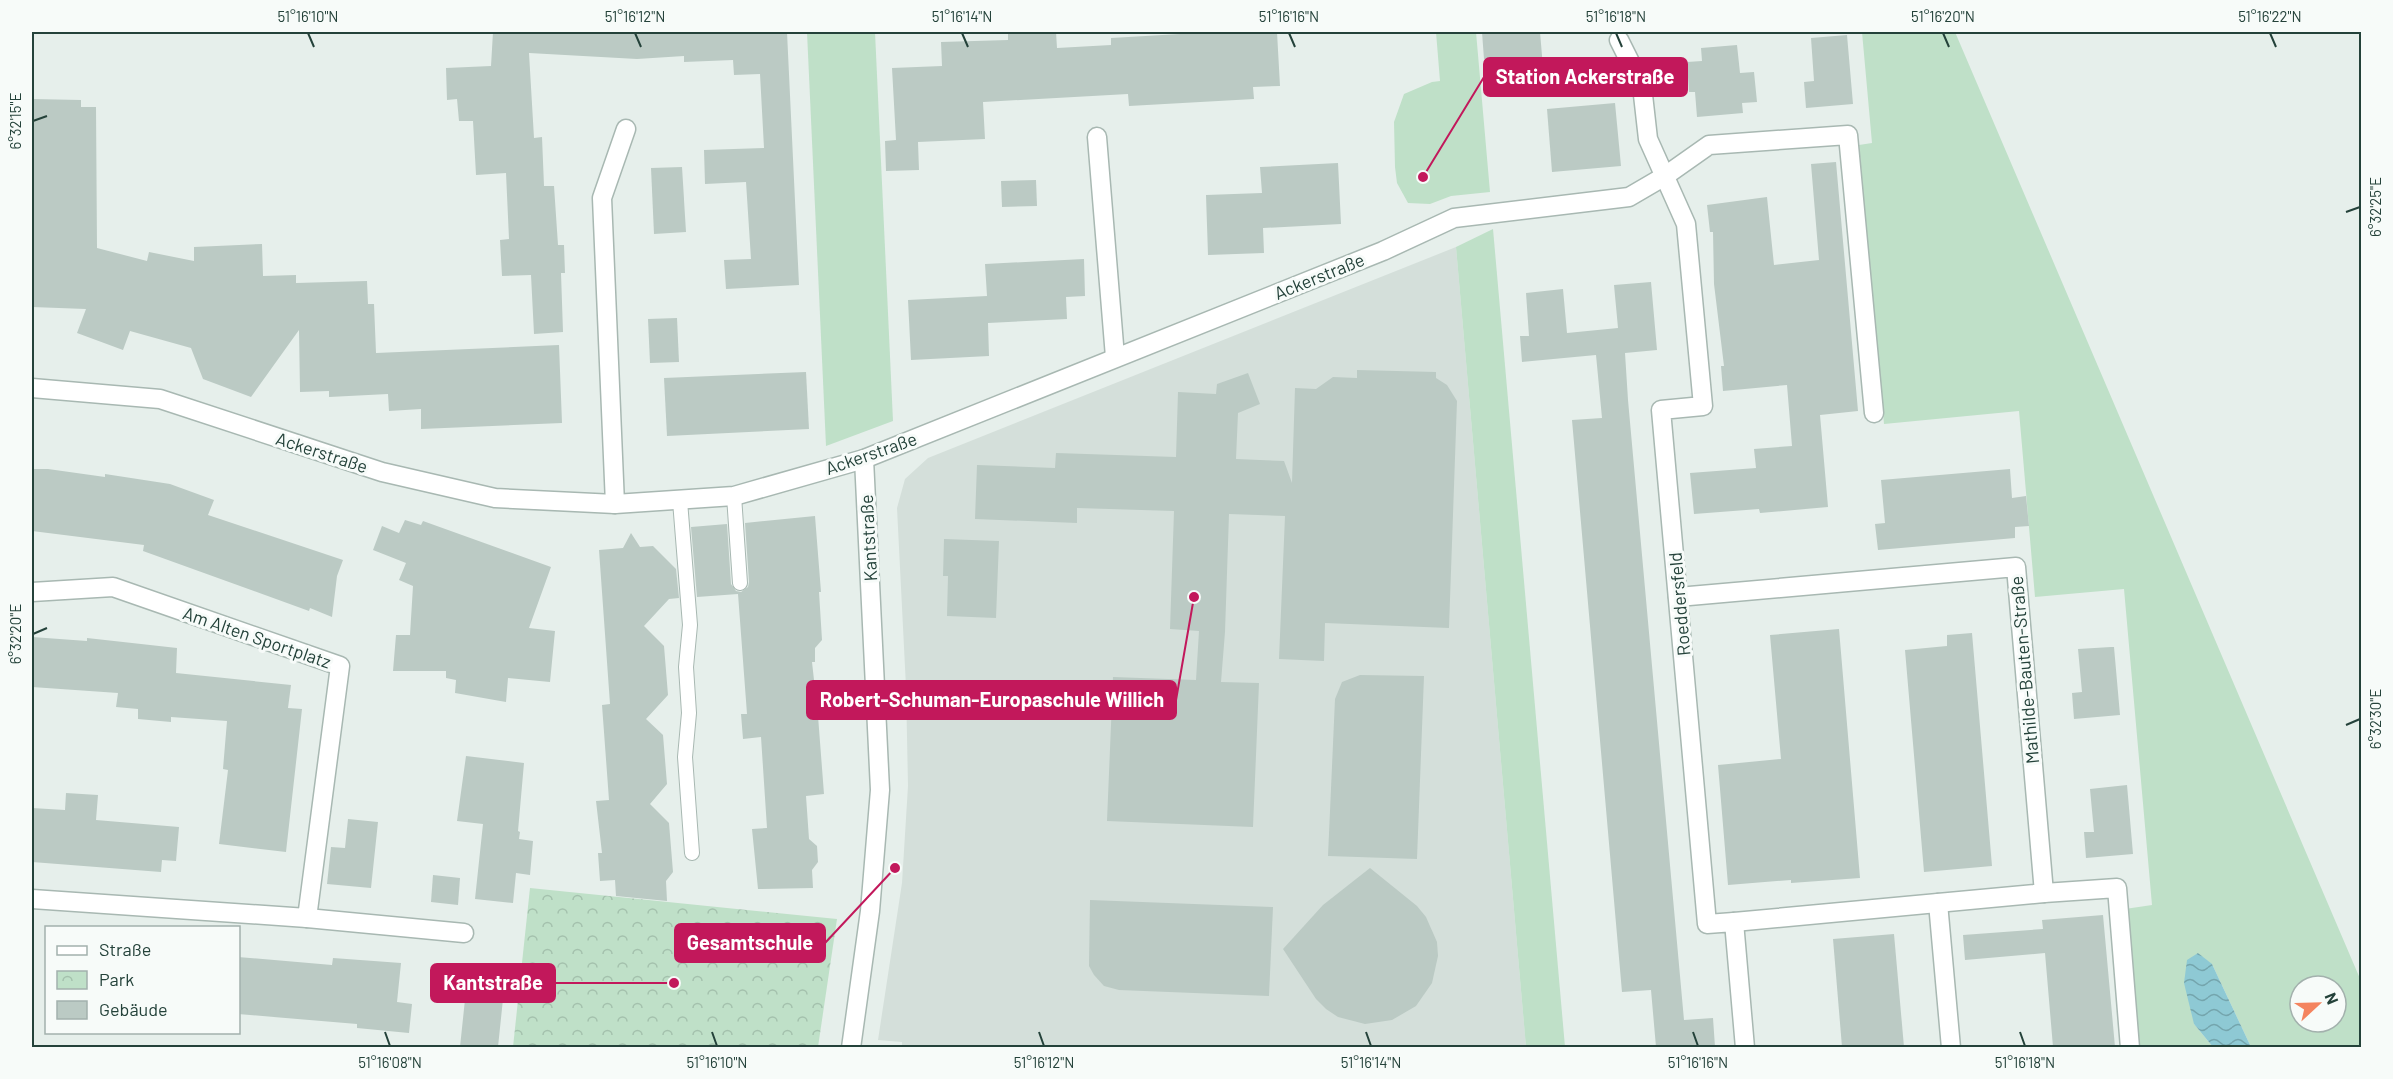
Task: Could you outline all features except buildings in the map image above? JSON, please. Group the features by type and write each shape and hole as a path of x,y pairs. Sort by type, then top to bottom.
{"street":[{"name":"Roeddersfeld","path":"1618,40 1642,86 1648,139 1686,224 1703,406 1661,410 1707,924 1734,922"},
{"path":"615,504 602,198 626,129"},
{"path":"1665,176 1708,145 1848,135 1874,413"},
{"path":"1097,136 1115,357"},
{"name":"Ackerstraße","path":"32,388 160,399 382,472 495,498 615,504 734,496 864,459 1383,251 1454,218 1629,197 1665,176"},
{"name":"Kantstraße","path":"851,1047 870,911 880,790 864,459"},
{"name":"Mathilde-Bauten-Straße","path":"1678,597 2016,567 2044,893"},
{"name":"Am Alten Sportplatz","path":"32,592 113,587 340,666 307,918"},
{"path":"1745,1047 1734,922 2117,888 2130,1047"},
{"path":"32,899 307,918 464,933"},
{"path":"1938,903 1951,1047"}],"lane":[{"path":"734,496 740,583"},
{"path":"680,501 690,625 686,668 689,713 685,757 692,853"}],"shaded area":[{"path":"1456,247 1526,1047 902,1048 902,1042 878,1040 902,883 908,786 906,687 897,508 905,479 928,458"}],"green space":[{"path":"807,32 875,32 893,421 826,446"},
{"path":"1436,32 1476,32 1490,192 1451,196 1430,204 1408,203 1397,183 1394,122 1404,94 1440,81"},
{"path":"1862,32 1955,32 2361,981 2361,1047 2251,1047 2212,964 2194,1024 2213,1047 2137,1047 2125,909 2152,905 2124,589 2035,597 2019,411 1884,424 1859,145 1872,143"},
{"path":"1493,229 1565,1047 1526,1047 1456,247"},
{"path":"530,888 837,919 818,1047 513,1047"}],"water":[{"path":"2198,953 2212,964 2251,1047 2213,1047 2194,1024 2184,983 2187,960"}],"place":[{"name":"Station Ackerstraße","path":"1423,177"},
{"name":"Robert-Schuman-Europaschule Willich","path":"1194,597"},
{"name":"Gesamtschule","path":"895,868"},
{"name":"Kantstraße","path":"674,983"}]}
